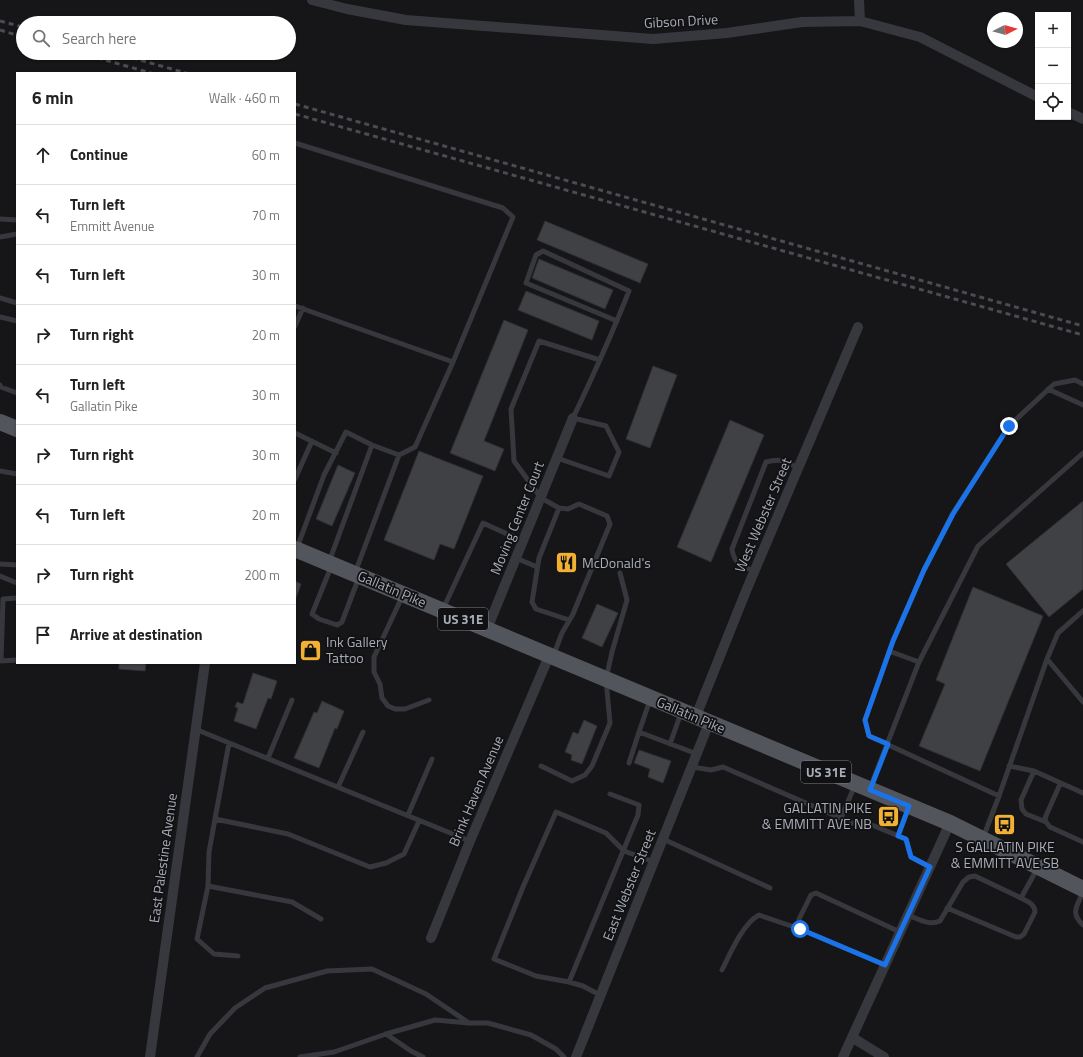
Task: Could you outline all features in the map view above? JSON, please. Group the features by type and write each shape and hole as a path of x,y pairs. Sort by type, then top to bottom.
{"main road":[{"path":"0,422 16,429"},
{"name":"Gallatin Pike","path":"296,549 950,823 1083,891"}],"street":[{"name":"Gibson Drive","path":"312,0 347,9 406,20 653,39 727,33 802,22 860,21 920,37 1035,94"},
{"path":"859,0 860,21"},
{"path":"1071,113 1082,116"},
{"name":"West Webster Street","path":"696,716 754,571 858,327"},
{"name":"Moving Center Court","path":"487,629 573,418"},
{"name":"Brink Haven Avenue","path":"431,938 470,841 551,656"},
{"name":"East Palestine Avenue","path":"150,1057 204,664"},
{"name":"East Webster Street","path":"576,1057 697,754 696,716"},
{"path":"843,1057 950,823"},
{"path":"853,1038 884,1057"}],"lane":[{"path":"296,143 503,208 513,217 453,362 415,447 399,455 342,622 337,625 319,619 312,614 372,445"},
{"path":"0,219 16,220"},
{"path":"0,237 16,234"},
{"path":"557,458 609,476 619,452 606,426 573,418 600,360 617,321 629,291 544,251 536,255 526,283 617,321"},
{"path":"0,298 16,303"},
{"path":"296,306 453,362"},
{"path":"296,324 303,308"},
{"path":"0,317 16,321"},
{"path":"551,656 573,614 610,524 607,516 579,504 568,509 559,508 541,498 514,461 511,409 538,341 600,360"},
{"path":"1000,796 869,736 865,720 889,651 924,570 953,514 1009,426 1054,384 1075,380 1083,384"},
{"path":"0,387 16,393"},
{"path":"1048,389 1083,405"},
{"path":"296,549 324,474 346,432 372,445 399,455"},
{"path":"296,433 336,453"},
{"path":"296,477 312,441"},
{"path":"840,818 862,787 888,744 919,662 978,546 1083,453"},
{"path":"754,571 739,564 733,557 732,549 766,462 777,459 783,460 798,468"},
{"path":"0,471 16,474"},
{"path":"559,508 539,558 532,602 536,609 569,620"},
{"path":"442,610 482,524 524,540"},
{"path":"516,558 537,567"},
{"path":"0,564 16,565"},
{"path":"541,766 572,780 585,775 592,766 610,723 606,679 627,600 620,573"},
{"path":"0,576 16,583"},
{"path":"403,594 374,657 374,672 380,684 382,698 388,706 395,709 405,709 429,700"},
{"path":"16,598 1,599 0,661 16,660"},
{"path":"983,839 1000,796 1009,766 1047,659 1058,633 1083,611"},
{"path":"889,651 919,662"},
{"path":"1047,659 1083,702"},
{"path":"629,763 651,698"},
{"path":"268,758 292,700"},
{"path":"670,744 696,716"},
{"path":"195,729 470,841"},
{"path":"338,787 363,732"},
{"path":"639,732 697,754"},
{"path":"229,743 208,852 208,886 197,939 214,954 238,956"},
{"path":"408,815 432,759"},
{"path":"1009,766 1034,771 1060,784 1083,793"},
{"path":"692,767 710,770 723,767 852,823 867,823 906,839 911,857 930,867"},
{"path":"1034,771 1021,800 1022,809 1026,814 1046,822 1050,827 1083,842"},
{"path":"1046,822 1045,818 1060,784"},
{"path":"569,982 638,816 639,805 610,794"},
{"path":"898,836 909,806"},
{"path":"600,995 583,986 536,976 494,960 523,887 556,812 606,833 624,851 654,862"},
{"path":"215,819 288,834 370,867 386,863 404,854 420,821"},
{"path":"663,839 770,888"},
{"path":"1021,898 1038,867"},
{"path":"908,915 930,923 940,921 963,882 969,877 975,876 1032,904 1035,908 1035,912 1024,934 1020,937 1016,937 948,908"},
{"path":"208,886 292,902 321,919"},
{"path":"1083,891 1075,912 1076,917 1083,924"},
{"path":"800,929 799,920 811,895 816,893 900,932"},
{"path":"722,970 737,940 752,918 759,915 800,929 885,965"},
{"path":"197,1057 210,1034 235,1008 265,988 327,971 372,969 426,994 469,1023"},
{"path":"300,1057 334,1052 386,1034 434,1020 488,1023 531,1035 556,1049 564,1057"},
{"path":"386,1034 411,1051 423,1057"}],"building":[{"path":"545,221 648,264 640,283 537,240"},
{"path":"539,259 613,290 605,309 532,278"},
{"path":"526,291 599,321 592,340 518,310"},
{"path":"504,320 528,330 484,441 504,449 495,471 450,453"},
{"path":"653,366 677,375 650,448 626,439"},
{"path":"730,420 764,435 711,562 677,547"},
{"path":"419,451 483,476 454,549 440,544 434,560 384,540"},
{"path":"338,465 355,473 332,526 316,519"},
{"path":"1083,501 1083,589 1049,617 1006,564"},
{"path":"296,582 301,584 296,598"},
{"path":"973,587 1043,616 980,771 919,746 945,684 936,680"},
{"path":"597,604 618,613 602,647 582,638"},
{"path":"119,664 146,664 145,671 119,669"},
{"path":"253,673 277,681 271,699 268,698 256,729 234,721 238,708 235,707 237,702 243,704"},
{"path":"322,701 344,711 337,729 335,728 319,768 294,758 314,712 317,713"},
{"path":"584,720 597,726 582,764 571,760 572,755 565,752 573,732 578,734"},
{"path":"639,750 671,761 663,783 648,777 650,769 634,763"}],"railway":[{"path":"0,21 16,25"},
{"path":"0,30 16,35"},
{"path":"105,60 147,72"},
{"path":"140,60 182,72"},
{"path":"296,104 1083,326"},
{"path":"296,114 1083,335"}],"place":[{"name":"McDonald's","path":"567,563"},
{"name":"Ink Gallery Tattoo","path":"311,650"},
{"name":"GALLATIN PIKE & EMMITT AVE NB","path":"888,816"},
{"name":"S GALLATIN PIKE & EMMITT AVE SB","path":"1005,825"}],"route":[{"path":"800,929 885,965 930,867 911,857 906,839 898,836 909,806 870,790 888,744 869,736 865,720 893,641 924,570 953,514 1009,426"}]}
